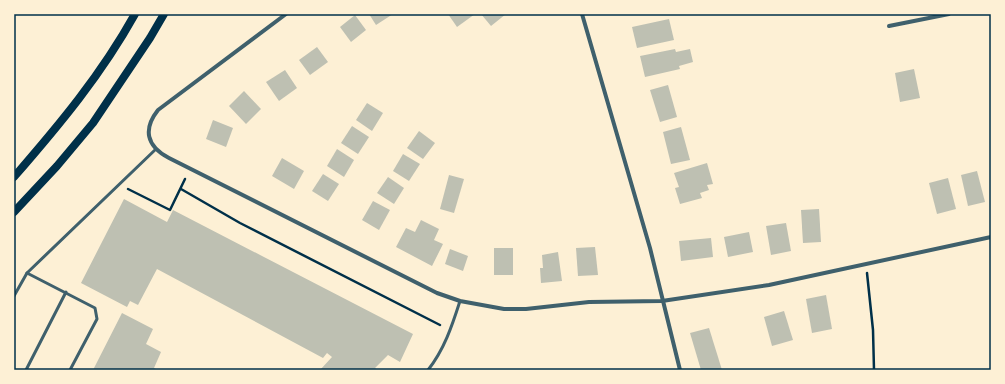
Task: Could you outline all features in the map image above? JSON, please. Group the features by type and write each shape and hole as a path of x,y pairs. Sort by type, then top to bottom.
{"main road":[{"path":"14,177 69,113 117,46 135,14"},
{"path":"14,212 57,166 94,123 164,14"}],"street":[{"path":"286,14 158,110 151,118 149,129 152,145 160,153 416,283 460,301 504,309 589,302 662,300 769,285 991,237"},
{"path":"582,14 650,248 680,370"},
{"path":"889,26 949,14"}],"lane":[{"path":"14,296 27,273 156,149"},
{"path":"27,273 66,292 94,308 97,319 70,370"},
{"path":"26,370 66,292"},
{"path":"428,370 436,360 447,340 460,301"}],"path":[{"path":"128,189 170,210 186,179"},
{"path":"181,189 240,223 440,325"},
{"path":"866,264 873,330 874,370"}],"building":[{"path":"369,14 393,14 376,25"},
{"path":"448,14 475,14 457,27"},
{"path":"481,14 506,14 491,26"},
{"path":"355,15 366,30 351,42 340,27"},
{"path":"669,19 674,40 637,48 632,27"},
{"path":"317,47 328,62 310,75 299,60"},
{"path":"675,49 676,52 690,49 693,62 679,66 680,69 645,77 640,56"},
{"path":"914,69 920,98 900,102 895,73"},
{"path":"285,70 297,88 279,101 266,82"},
{"path":"668,85 677,117 660,122 650,90"},
{"path":"244,91 261,109 246,124 229,106"},
{"path":"367,103 383,113 372,131 356,120"},
{"path":"213,120 233,128 226,147 206,139"},
{"path":"352,126 369,137 358,154 341,143"},
{"path":"681,127 690,160 671,164 663,132"},
{"path":"419,131 435,143 423,159 407,148"},
{"path":"337,149 354,160 344,177 327,166"},
{"path":"403,154 420,164 409,181 393,171"},
{"path":"282,158 304,171 294,189 272,176"},
{"path":"707,163 713,184 707,185 709,190 700,193 702,198 680,204 675,188 679,187 674,173"},
{"path":"977,171 985,202 968,206 961,175"},
{"path":"323,174 339,184 328,201 312,191"},
{"path":"449,175 464,179 454,213 440,209"},
{"path":"388,177 404,188 394,204 377,193"},
{"path":"948,178 956,209 937,214 929,183"},
{"path":"124,199 167,222 173,210 413,334 400,362 388,355 375,368 378,370 320,370 332,357 327,353 323,358 157,269 138,305 130,301 127,307 81,283"},
{"path":"373,201 390,210 379,230 362,220"},
{"path":"819,209 821,242 803,243 801,210"},
{"path":"421,220 439,229 434,240 443,244 432,266 396,247 406,228 415,232"},
{"path":"786,223 791,251 771,255 766,226"},
{"path":"749,232 753,252 728,257 724,237"},
{"path":"711,238 713,257 681,261 679,241"},
{"path":"595,247 598,275 578,276 576,248"},
{"path":"494,248 513,248 513,275 494,275"},
{"path":"450,249 468,256 463,271 445,264"},
{"path":"558,252 562,281 541,283 540,268 543,268 542,255"},
{"path":"826,295 832,329 812,333 806,299"},
{"path":"784,311 793,340 772,346 764,317"},
{"path":"122,313 153,329 146,344 161,352 154,368 158,370 93,370"},
{"path":"709,328 722,370 701,370 690,333"}]}
